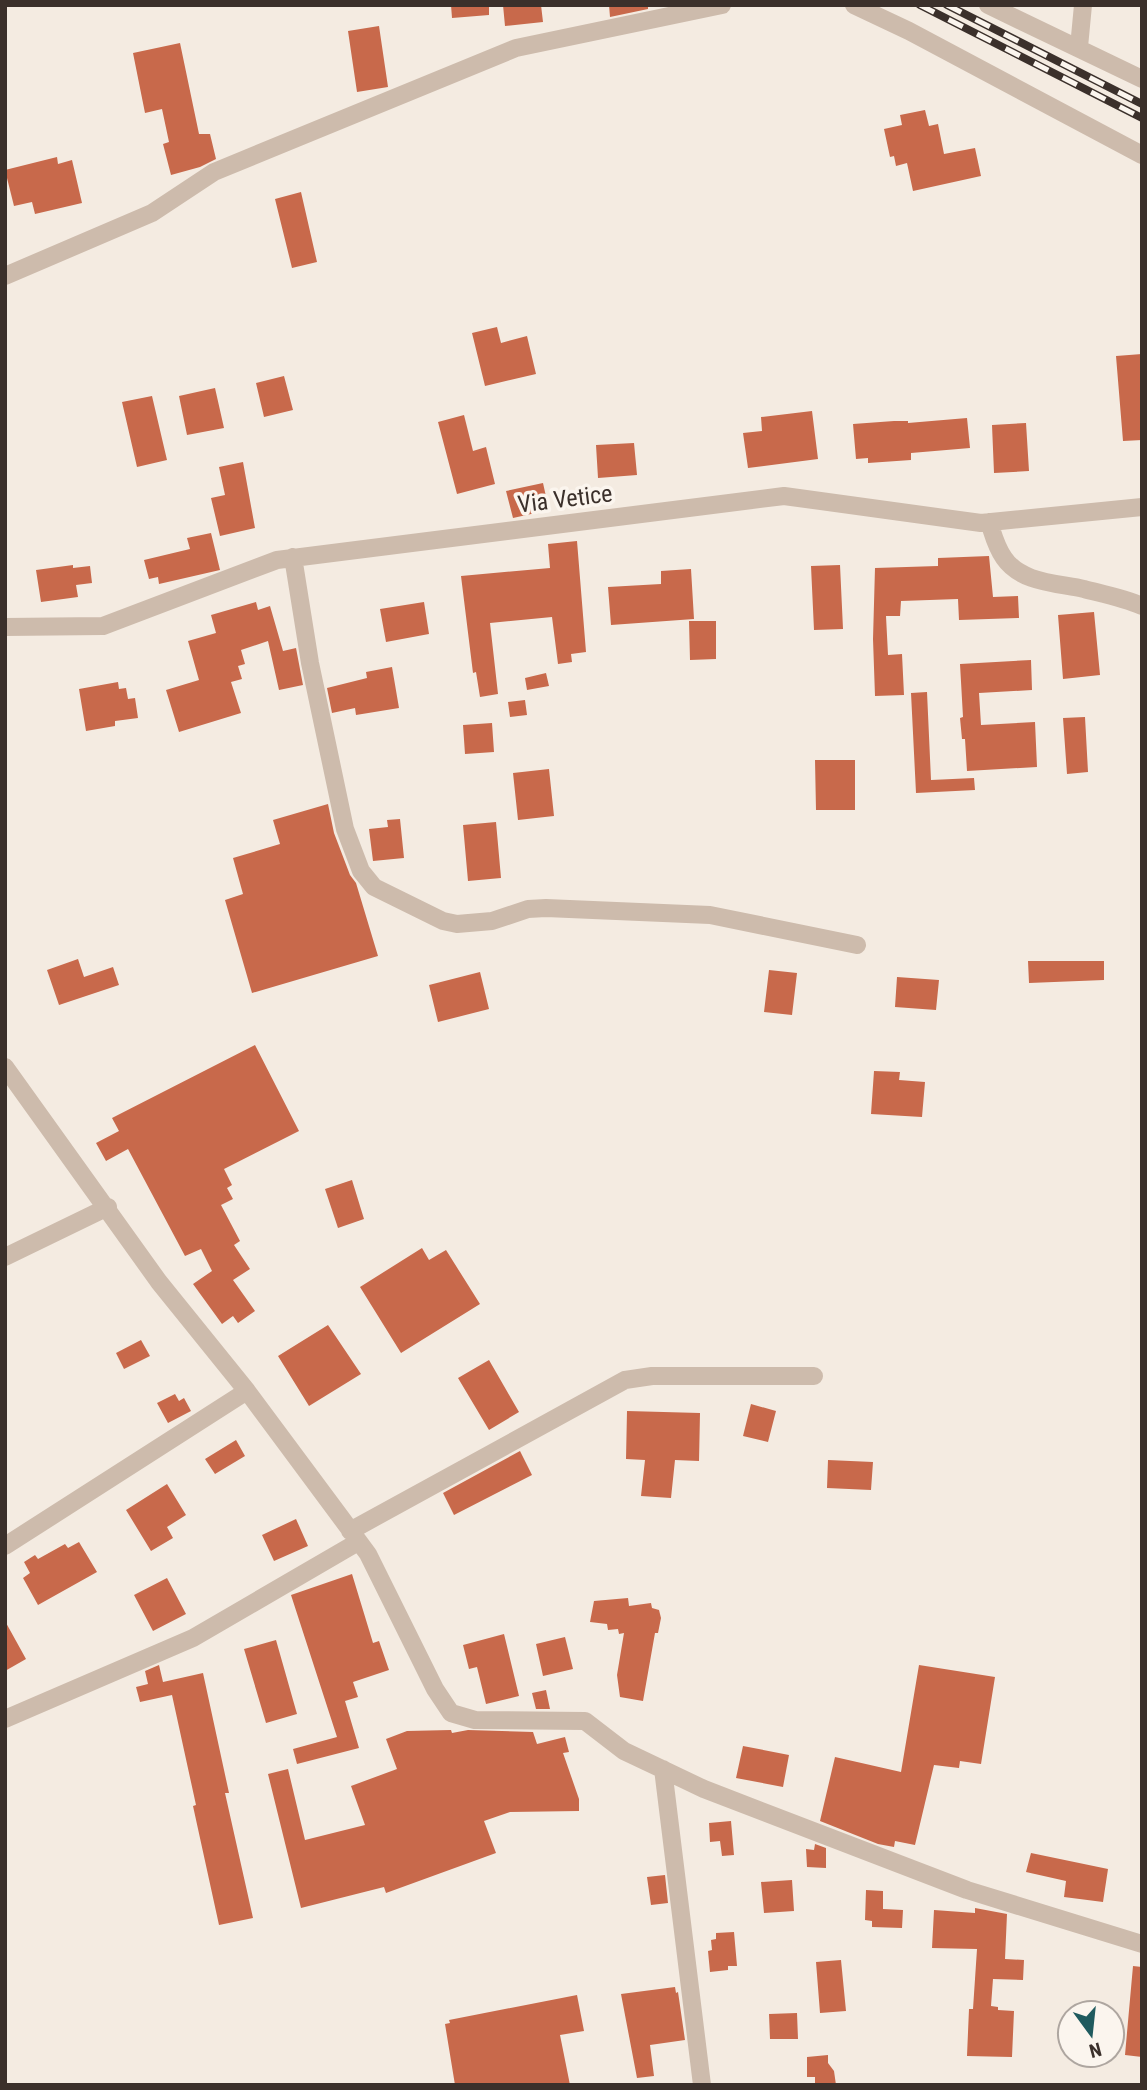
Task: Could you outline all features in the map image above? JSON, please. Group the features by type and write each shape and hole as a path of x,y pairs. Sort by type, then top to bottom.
{"street":[{"path":"5,276 152,213 214,172 516,48 722,5"},
{"path":"854,5 909,31 1142,155"},
{"path":"988,5 1142,79"},
{"path":"1079,47 1083,5"},
{"name":"Via Vetice","path":"5,627 103,626 277,559 784,496 981,523 1142,507"},
{"path":"989,522 1005,560 1022,573 1045,583 1127,600 1142,607"},
{"path":"293,558 310,663 345,829 361,872 374,887 443,921 457,924 492,921 528,909 546,908 710,915 857,944"},
{"path":"5,1067 159,1282 247,1391 368,1553 435,1689 451,1713 475,1720 585,1721 624,1751 704,1789 967,1890 1142,1944"},
{"path":"5,1257 107,1207"},
{"path":"5,1719 193,1638 354,1536 625,1380 652,1376 814,1376"},
{"path":"5,1546 247,1391"},
{"path":"663,1769 702,2085"}],"building":[{"path":"451,5 489,5 489,15 452,18"},
{"path":"503,5 541,5 543,22 505,26"},
{"path":"609,5 648,5 648,9 610,17"},
{"path":"379,26 388,87 357,92 348,31"},
{"path":"180,43 199,134 210,134 216,159 200,167 171,175 163,144 169,142 162,109 145,113 133,53"},
{"path":"925,110 929,126 938,124 944,154 975,148 981,176 913,191 907,163 896,166 894,156 890,157 884,129 902,125 900,115"},
{"path":"57,157 58,164 72,160 82,203 35,214 32,202 14,206 5,170"},
{"path":"301,192 317,262 292,268 275,199"},
{"path":"497,327 501,343 527,336 536,374 485,386 472,333"},
{"path":"1142,354 1142,440 1123,441 1116,356"},
{"path":"284,376 293,410 264,417 256,383"},
{"path":"215,388 224,428 187,435 179,396"},
{"path":"152,396 167,460 137,467 122,402"},
{"path":"812,411 818,459 748,468 743,433 762,431 761,417"},
{"path":"464,415 473,451 486,447 495,484 457,494 438,422"},
{"path":"967,418 970,448 911,453 911,460 868,463 868,458 856,459 853,424"},
{"path":"1026,423 1029,471 994,473 992,425"},
{"path":"634,443 637,475 598,478 596,445"},
{"path":"243,462 255,528 220,536 211,498 225,495 219,467"},
{"path":"543,483 549,510 513,518 506,491"},
{"path":"211,533 220,570 159,584 158,577 149,579 144,560 190,549 187,538"},
{"path":"577,541 586,652 571,654 572,662 558,664 552,617 490,623 498,694 480,697 476,672 473,673 461,576 550,568 548,544"},
{"path":"989,556 993,597 1018,596 1019,618 959,620 958,599 901,601 900,616 886,616 888,655 902,654 904,695 875,696 875,568 938,566 938,558"},
{"path":"73,565 73,568 90,566 92,583 76,585 78,597 41,602 36,570"},
{"path":"840,565 843,629 814,630 811,566"},
{"path":"691,569 694,619 611,625 608,587 661,584 661,571"},
{"path":"256,602 258,610 270,606 283,651 296,648 303,685 279,690 268,641 241,650 245,664 238,666 242,679 231,682 241,713 179,732 166,690 199,680 188,641 216,633 211,615"},
{"path":"424,602 429,634 386,642 380,609"},
{"path":"1094,612 1100,675 1063,679 1058,615"},
{"path":"689,621 716,621 716,659 690,660"},
{"path":"1031,660 1032,690 979,693 981,725 1035,722 1037,767 967,771 965,739 962,739 960,718 963,717 960,664"},
{"path":"392,667 399,708 356,715 355,708 332,713 327,688 367,678 366,672"},
{"path":"546,673 549,686 527,690 525,678"},
{"path":"118,682 119,689 126,688 128,699 135,698 138,718 115,721 115,726 86,731 79,689"},
{"path":"927,692 931,780 974,778 975,790 916,793 911,693"},
{"path":"525,700 527,715 510,717 508,702"},
{"path":"1085,717 1088,772 1067,774 1063,718"},
{"path":"492,723 494,752 465,754 463,725"},
{"path":"815,760 855,760 855,810 816,810"},
{"path":"549,769 554,816 518,820 513,773"},
{"path":"328,804 334,833 350,875 356,883 378,956 252,993 225,900 243,894 233,858 280,844 273,820"},
{"path":"400,819 404,858 373,861 369,829 388,827 387,820"},
{"path":"496,822 501,878 468,881 463,825"},
{"path":"78,959 84,977 113,967 119,985 59,1005 47,970"},
{"path":"1028,961 1104,961 1104,980 1029,983"},
{"path":"769,970 797,973 792,1015 764,1012"},
{"path":"480,972 489,1009 438,1022 429,985"},
{"path":"897,977 939,980 936,1010 895,1007"},
{"path":"255,1045 299,1131 224,1169 232,1185 227,1188 233,1199 221,1205 240,1241 234,1245 250,1269 233,1280 255,1311 238,1323 233,1316 222,1324 193,1284 212,1271 201,1249 185,1256 128,1149 106,1161 96,1143 119,1131 112,1118"},
{"path":"874,1071 900,1072 899,1080 925,1082 922,1117 871,1114"},
{"path":"352,1180 364,1219 338,1228 325,1189"},
{"path":"422,1248 429,1260 446,1250 480,1304 401,1353 360,1287"},
{"path":"328,1325 361,1374 309,1406 278,1356"},
{"path":"141,1340 150,1356 124,1369 116,1353"},
{"path":"489,1360 519,1412 489,1430 458,1378"},
{"path":"175,1394 179,1401 184,1398 191,1411 168,1423 157,1403"},
{"path":"751,1404 776,1411 768,1442 743,1436"},
{"path":"627,1411 700,1413 699,1461 675,1460 671,1498 641,1496 645,1460 626,1459"},
{"path":"236,1440 245,1456 215,1474 205,1459"},
{"path":"520,1451 532,1475 454,1515 443,1493"},
{"path":"828,1460 873,1462 871,1490 827,1488"},
{"path":"167,1484 186,1515 167,1527 173,1538 151,1551 126,1510"},
{"path":"296,1519 308,1546 274,1561 262,1535"},
{"path":"79,1542 97,1572 38,1605 23,1578 30,1573 24,1562 35,1555 38,1559 65,1544 68,1548"},
{"path":"352,1574 373,1643 379,1641 389,1670 353,1682 358,1697 345,1701 359,1748 297,1764 293,1749 337,1737 291,1595"},
{"path":"167,1578 186,1614 153,1631 134,1595"},
{"path":"628,1598 629,1606 651,1603 652,1608 659,1610 661,1618 658,1633 655,1633 643,1701 620,1697 617,1675 624,1633 619,1634 618,1629 608,1630 607,1624 590,1622 594,1601"},
{"path":"5,1621 26,1659 5,1671"},
{"path":"504,1634 519,1696 486,1704 477,1667 469,1669 463,1645"},
{"path":"565,1637 573,1669 543,1676 536,1644"},
{"path":"276,1640 297,1714 266,1723 244,1649"},
{"path":"159,1665 163,1682 203,1673 229,1793 225,1793 253,1918 219,1925 172,1695 140,1702 136,1687 148,1684 145,1671"},
{"path":"919,1665 995,1677 981,1764 960,1761 959,1768 934,1765 915,1845 895,1841 894,1847 878,1844 820,1821 835,1757 901,1772"},
{"path":"546,1690 550,1709 536,1709 532,1693"},
{"path":"451,1730 452,1733 468,1730 533,1732 537,1744 565,1737 569,1752 563,1753 579,1799 579,1811 510,1812 484,1821 496,1853 386,1893 384,1887 301,1908 268,1774 288,1769 305,1840 365,1825 351,1786 397,1769 386,1739 407,1731"},
{"path":"743,1746 789,1755 783,1787 736,1778"},
{"path":"731,1821 734,1855 722,1856 720,1841 710,1842 709,1823"},
{"path":"815,1844 826,1848 826,1868 807,1867 806,1849 814,1850"},
{"path":"1031,1853 1108,1869 1103,1902 1064,1897 1066,1881 1026,1872"},
{"path":"665,1875 668,1903 651,1905 647,1877"},
{"path":"792,1880 794,1911 764,1913 761,1882"},
{"path":"866,1890 883,1891 883,1909 903,1910 902,1928 872,1927 872,1921 865,1920"},
{"path":"975,1908 1007,1914 1005,1959 1024,1960 1023,1980 993,1979 991,2006 998,2007 998,2010 1014,2011 1012,2057 967,2056 969,2009 973,2009 977,1949 932,1948 934,1910 975,1913"},
{"path":"734,1932 737,1966 710,1972 708,1951 712,1950 711,1940 716,1939 716,1933"},
{"path":"841,1960 846,2011 820,2013 816,1962"},
{"path":"1133,1966 1142,1967 1142,2057 1126,2055"},
{"path":"675,1987 685,2040 650,2045 654,2076 637,2078 621,1994"},
{"path":"577,1995 584,2031 560,2035 570,2085 455,2085 445,2024 450,2023 449,2020"},
{"path":"797,2013 798,2039 770,2039 769,2014"},
{"path":"828,2055 836,2085 815,2085 815,2077 807,2077 807,2057"}],"railway":[{"path":"920,5 1142,118"},
{"path":"947,5 1142,104"}]}
